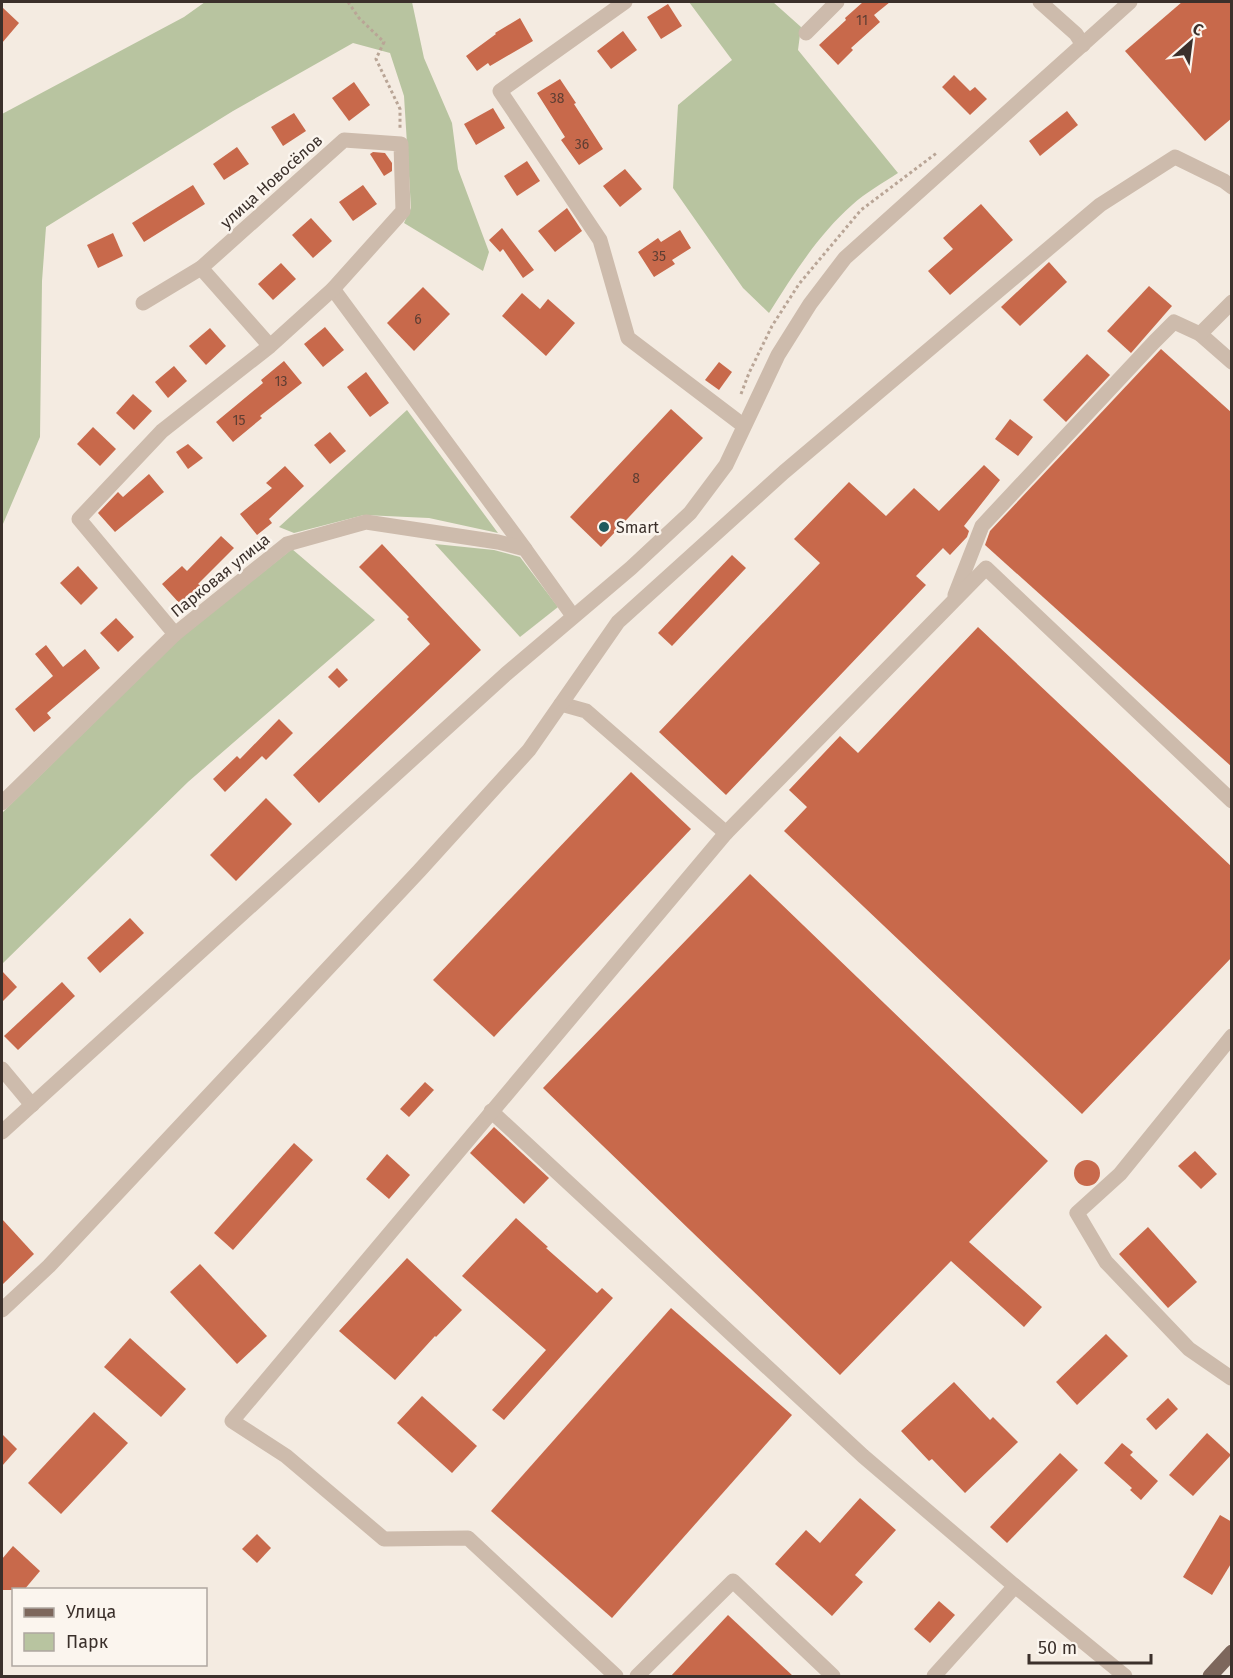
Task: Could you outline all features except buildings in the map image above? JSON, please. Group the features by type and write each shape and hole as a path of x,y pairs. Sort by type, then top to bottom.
{"main road":[{"path":"1210,1677 1232,1652"}],"street":[{"path":"625,2 500,91 600,240 628,338 738,422"},
{"path":"806,33 837,2"},
{"path":"1040,2 1076,34 1083,45"},
{"path":"2,1132 506,674 631,568 690,513 726,465 738,422 784,346 810,304 845,258 1130,2"},
{"name":"улица Новосёлов","path":"143,303 201,268 344,140 400,144"},
{"path":"175,634 79,519 162,430 270,346 333,289 403,211 400,144"},
{"path":"2,1310 49,1266 420,870 529,750 618,622 784,472 1100,205 1175,158 1232,187"},
{"path":"201,268 270,346"},
{"path":"333,289 573,616"},
{"path":"1200,334 1232,302"},
{"path":"952,603 982,526 1174,322 1200,334 1232,362"},
{"name":"Парковая улица","path":"2,803 175,634 287,544 366,522 498,542 525,549"},
{"path":"616,1677 468,1538 384,1539 286,1456 232,1421 726,833 986,568 1232,801"},
{"path":"561,704 586,711 726,833"},
{"path":"1231,1379 1189,1349 1106,1262 1077,1213 1120,1173 1232,1036"},
{"path":"2,1070 32,1105"},
{"path":"491,1111 863,1456 1125,1677"},
{"path":"638,1677 733,1581 833,1677"},
{"path":"934,1677 1015,1586"}],"path":[{"path":"348,2 359,18 384,42 376,59 400,109 400,144"},
{"path":"738,422 749,372 772,326 799,284 861,210 941,150"}],"green space":[{"path":"205,2 412,2 424,58 452,123 458,169 489,252 483,271 404,223 411,208 404,96 390,53 353,43 233,111 46,227 42,281 40,437 3,524 2,586 2,114 184,17"},
{"path":"689,2 773,2 801,27 798,50 898,173 868,192 828,229 797,270 769,313 743,288 673,188 678,105 732,60"},
{"path":"407,410 498,533 429,518 364,515 294,533 279,527"},
{"path":"435,544 494,550 520,557 558,607 520,637"},
{"path":"292,549 375,620 188,782 2,964 2,813 181,637"}],"place":[{"name":"Smart","path":"604,527"}]}
